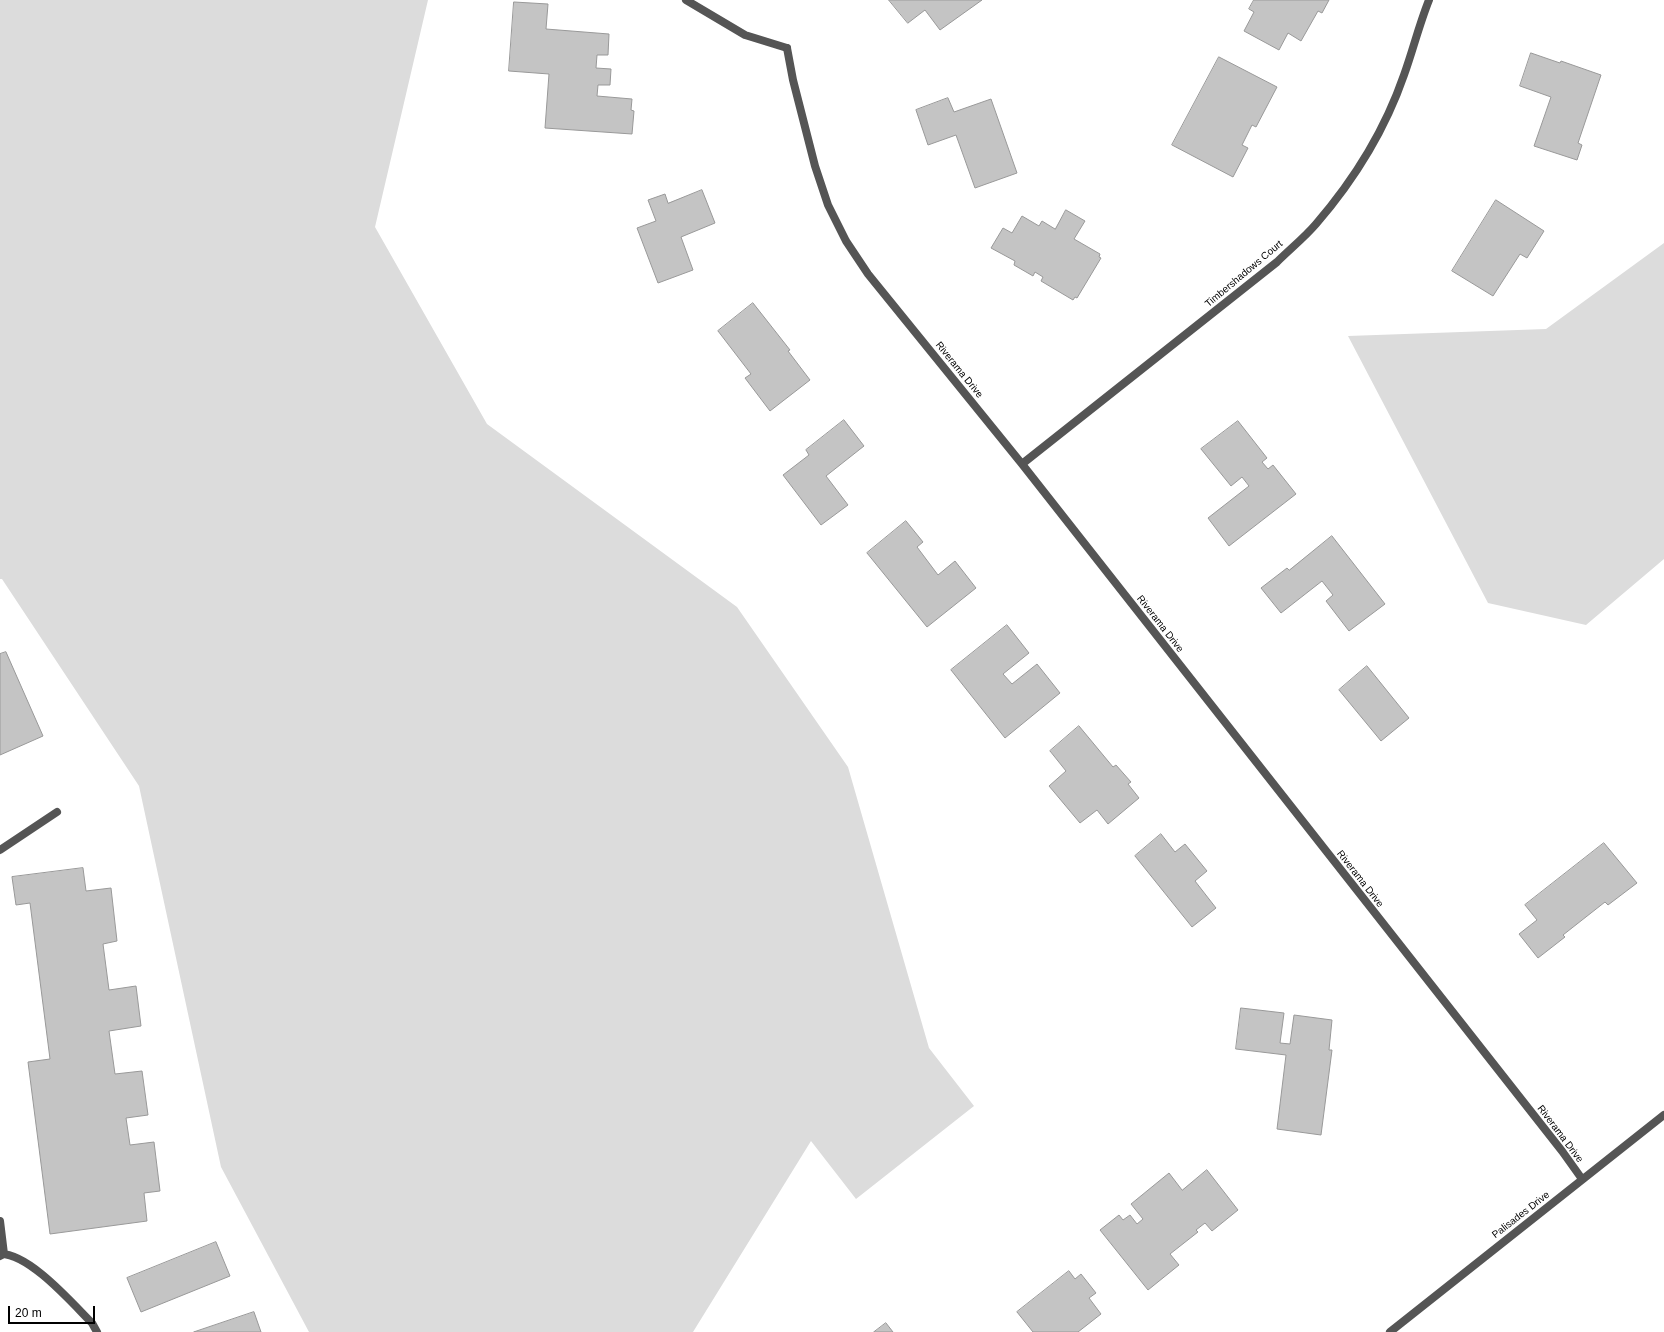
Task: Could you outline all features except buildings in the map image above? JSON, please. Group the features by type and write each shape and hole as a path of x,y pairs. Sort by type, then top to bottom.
{"street":[{"name":"Riverama Drive","path":"686,0 744,35 787,48 793,80 815,166 828,205 846,241 868,274 1022,464 1562,1151 1582,1179"},
{"name":"Timbershadows Court","path":"1022,464 1277,262 1315,225 1357,171 1383,124 1404,75 1419,24 1429,0"},
{"path":"0,850 57,812"},
{"name":"Palisades Drive","path":"1390,1332 1664,1115"},
{"path":"0,1221 1,1255 21,1259 39,1272 87,1318 97,1332"}],"shaded area":[{"path":"0,0 428,0 375,227 487,424 737,607 848,767 929,1048 974,1106 856,1199 811,1141 693,1332 309,1332 221,1167 139,786 2,579 0,579"},
{"path":"1664,243 1664,559 1586,625 1488,603 1348,336 1546,329"}]}
